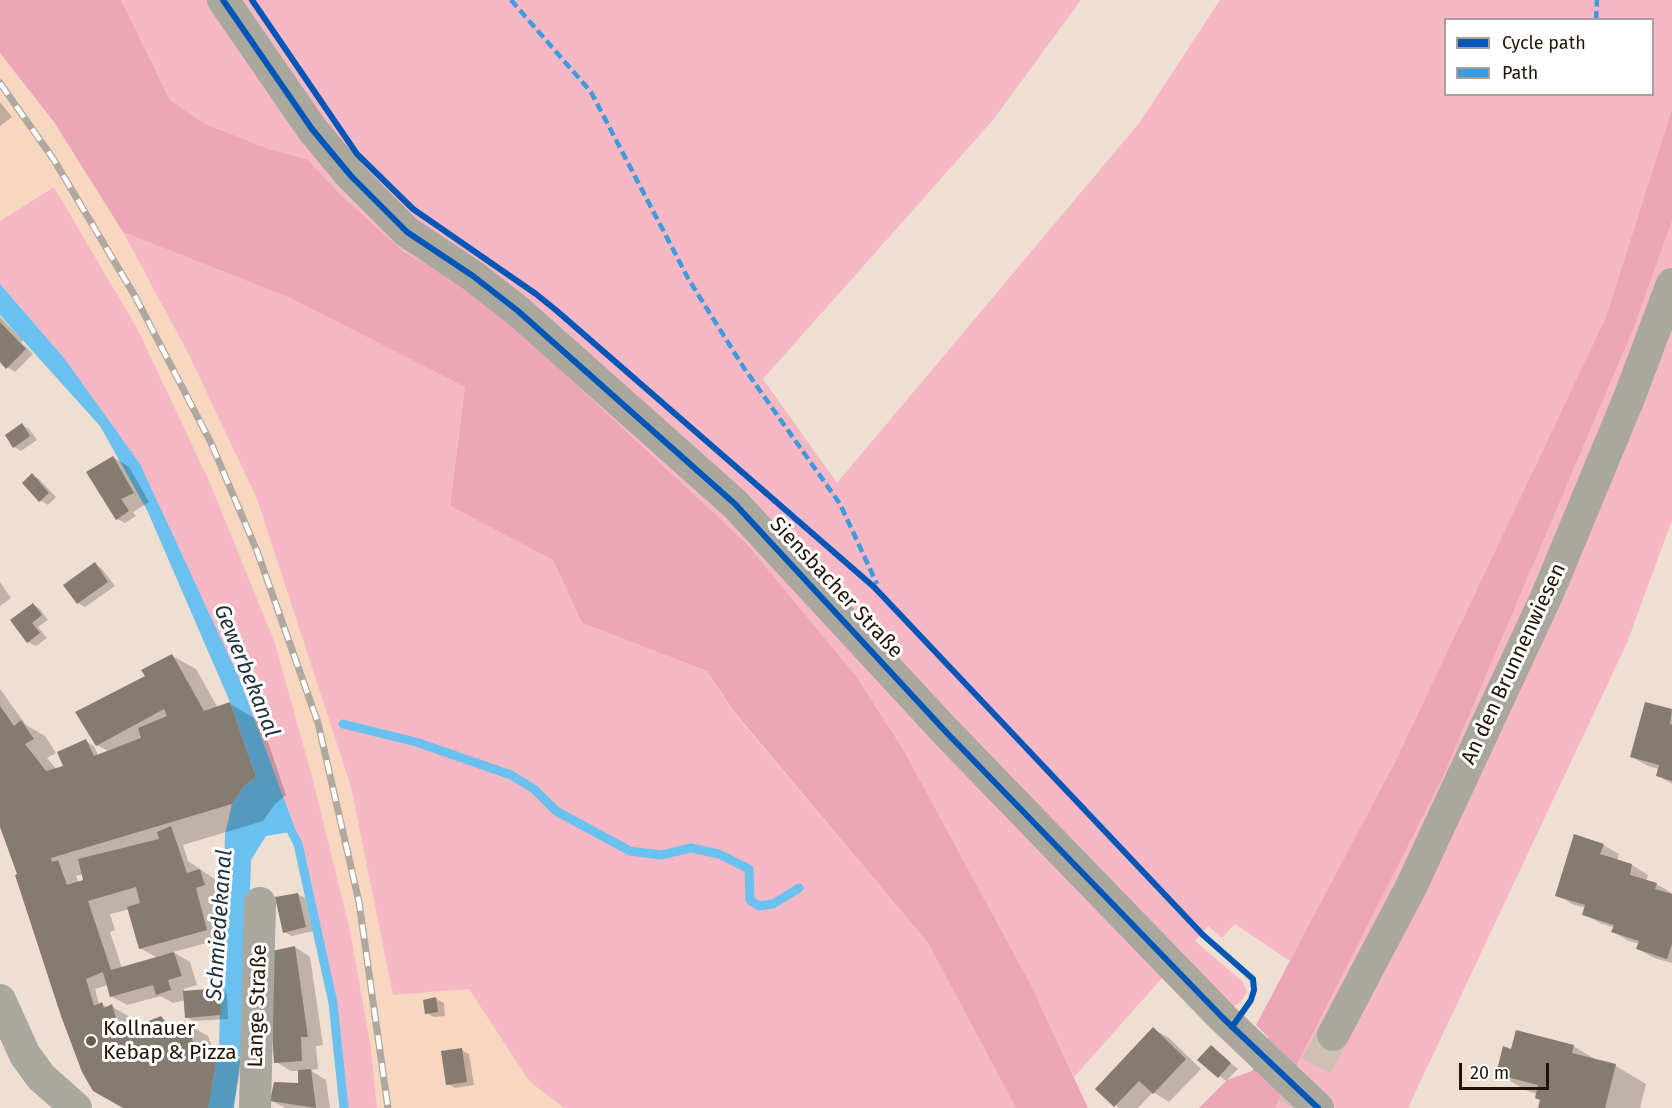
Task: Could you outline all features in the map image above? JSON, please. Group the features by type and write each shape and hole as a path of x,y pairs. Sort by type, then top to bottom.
{"street":[{"name":"Siensbacher Straße","path":"223,0 312,129 351,176 407,232 473,276 518,311 735,504 947,733 1260,1055 1318,1108"},
{"name":"An den Brunnenwiesen","path":"1333,1035 1411,887 1548,593 1629,398 1672,284"},
{"name":"Lange Straße","path":"255,1108 260,903"},
{"path":"0,1000 25,1055 35,1070 76,1108"}],"shaded area":[{"path":"0,0 121,0 170,100 203,123 269,149 307,159 342,196 404,252 480,295 746,543 856,676 903,749 1031,985 1088,1108 1016,1108 928,943 735,713 707,671 582,623 553,560 450,506 465,387 290,298 123,232 54,122 0,53"},
{"path":"121,0 1081,0 993,120 763,379 837,483 1140,122 1220,0 1672,0 1672,109 1606,317 1395,762 1290,961 1235,924 1222,938 1208,926 1195,941 1243,982 1247,992 1240,1003 1231,1007 1179,959 1074,1077 1031,985 903,749 856,676 746,543 480,295 404,252 342,196 307,159 269,149 203,123 170,100"},
{"path":"0,53 54,122 123,232 188,353 257,499 351,787 393,995 469,989 529,1081 564,1108 377,1108 371,1049 350,930 311,773 275,643 210,483 138,330 54,187 0,221"},
{"path":"1672,109 1672,221 1635,325 1443,777 1275,1108 1199,1108 1227,1080 1252,1071 1260,1055 1268,1037 1256,1025 1395,762 1606,317"},
{"path":"54,187 138,330 210,483 275,643 311,773 350,930 371,1049 377,1108 344,1108 333,1003 296,831 239,678 64,358 0,284 0,221"},
{"path":"1672,221 1672,520 1627,643 1408,1108 1275,1108 1443,777 1635,325"},
{"path":"123,232 290,298 465,387 450,506 553,560 582,623 707,671 735,714 928,943 1016,1108 564,1108 529,1081 469,989 393,995 351,787 257,499 188,353"}],"water":[{"path":"0,284 64,358 140,464 239,678 296,831 266,836 251,860 246,1016 234,1108 208,1108 219,1046 225,834 232,804 244,786 256,777 230,702 147,510 100,426 0,315"}],"building":[{"path":"0,322 26,349 6,369 0,362"},
{"path":"22,423 30,436 13,448 5,435"},
{"path":"113,456 134,493 121,499 129,511 116,520 86,472"},
{"path":"32,473 49,493 39,502 22,483"},
{"path":"95,562 108,582 77,604 63,585"},
{"path":"33,603 42,615 32,623 40,633 27,643 10,620"},
{"path":"172,654 204,711 230,702 256,777 244,786 232,804 51,858 52,862 58,860 67,885 83,880 78,859 159,839 157,832 171,826 187,873 200,869 205,885 196,888 207,930 139,949 127,907 140,903 136,887 88,901 111,970 174,952 182,976 168,980 171,990 156,995 153,985 110,997 103,972 86,979 94,1006 102,1002 104,1008 112,1004 120,1033 161,1016 169,1027 185,1021 197,1051 219,1046 208,1108 123,1108 93,1091 82,1072 61,1016 0,827 0,706 14,726 21,720 34,739 25,744 46,771 63,766 57,752 86,739 94,756 141,738 138,728 167,716 164,709 96,746 75,712 145,676 141,670"},
{"path":"1645,702 1672,709 1670,724 1672,725 1672,781 1656,776 1659,765 1630,757"},
{"path":"1574,834 1604,844 1600,854 1632,864 1630,875 1657,883 1655,889 1672,894 1672,944 1667,959 1636,949 1639,941 1611,932 1614,925 1582,915 1585,905 1555,896"},
{"path":"298,893 306,927 283,933 275,897"},
{"path":"295,946 308,1037 301,1037 302,1061 274,1063 267,952"},
{"path":"220,988 221,1015 185,1018 183,991"},
{"path":"436,997 438,1012 425,1014 423,1000"},
{"path":"1153,1027 1186,1059 1153,1094 1139,1081 1114,1107 1095,1089"},
{"path":"1516,1030 1574,1045 1572,1053 1616,1064 1605,1108 1538,1108 1540,1100 1535,1098 1538,1085 1496,1074 1503,1046 1511,1049"},
{"path":"1211,1045 1231,1063 1218,1078 1197,1060"},
{"path":"462,1048 467,1082 446,1085 441,1051"},
{"path":"311,1069 316,1108 270,1101 274,1082 298,1083 298,1070"}],"waterway":[{"path":"343,724 416,742 511,775 534,789 556,811 630,851 661,855 691,848 719,854 749,869 750,900 759,906 773,904 799,888"},
{"name":"Gewerbekanal","path":"287,823 298,844 333,1003 344,1108"}],"tunnel":[{"path":"1293,1108 1333,1035"}],"railway":[{"path":"0,83 54,160 136,298 211,443 257,551 318,723 359,902 388,1108"}],"marked path":[{"path":"511,0 591,92 689,280 744,368 840,504 877,584"},
{"path":"1596,18 1597,0"}],"cycle path":[{"path":"223,0 312,129 351,176 407,232 473,276 518,311 735,504 947,733 1223,1018 1318,1108"},
{"path":"252,0 357,154 413,209 557,311 874,587 1203,935 1253,979 1254,990 1251,1000 1232,1027"}],"place":[{"name":"Kollnauer Kebap & Pizza","path":"91,1041"}],"water label":[{"name":"Schmiedekanal","path":"220,925"}]}
